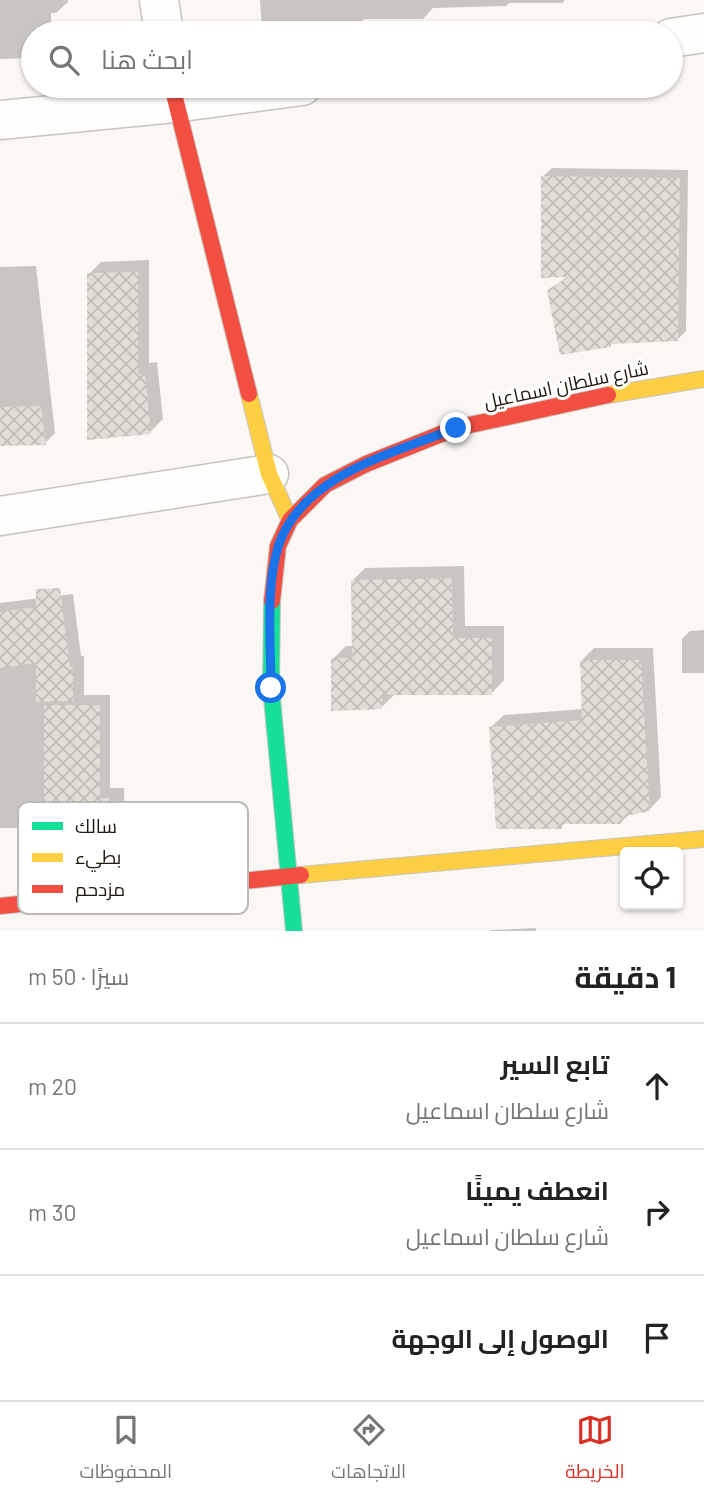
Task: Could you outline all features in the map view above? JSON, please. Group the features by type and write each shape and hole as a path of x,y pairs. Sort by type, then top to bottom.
{"street":[{"path":"159,0 162,21"},
{"path":"683,36 704,33"},
{"path":"0,120 146,98"},
{"path":"174,98 270,474 290,520"},
{"name":"شارع سلطان اسماعيل","path":"294,931 271,688 272,588 278,546 290,520 325,485 366,464 456,428 599,396 704,379"},
{"path":"0,516 270,474"},
{"path":"248,880 704,839"},
{"path":"0,906 18,904"}],"building":[{"path":"541,176 680,178 678,341 611,344 611,347 560,355 547,290 569,277 541,278"},
{"path":"138,272 138,374 145,374 151,434 87,440 87,273"},
{"path":"41,406 46,445 0,446 0,407"},
{"path":"452,578 453,638 492,638 492,695 382,695 382,709 331,711 331,658 352,658 351,580"},
{"path":"60,588 70,667 73,667 73,701 36,702 36,663 0,668 0,612 36,607 36,589"},
{"path":"580,660 641,660 650,811 622,817 622,824 562,824 562,829 496,829 489,727 582,720"},
{"path":"44,705 100,705 100,798 113,798 113,802 44,802"}],"traffic: fast":[{"path":"272,601 271,688 294,931"}],"traffic: slow":[{"path":"608,395 704,379"},
{"path":"249,394 269,474 290,520"},
{"path":"301,875 704,839"}],"traffic: jam":[{"path":"175,98 249,394"},
{"path":"272,601 278,546 290,520 325,485 366,464 456,428 608,395"},
{"path":"248,880 301,875"},
{"path":"0,906 18,904"}],"route":[{"path":"271,688 272,588 278,546 290,520 325,485 366,464 456,428"}]}
